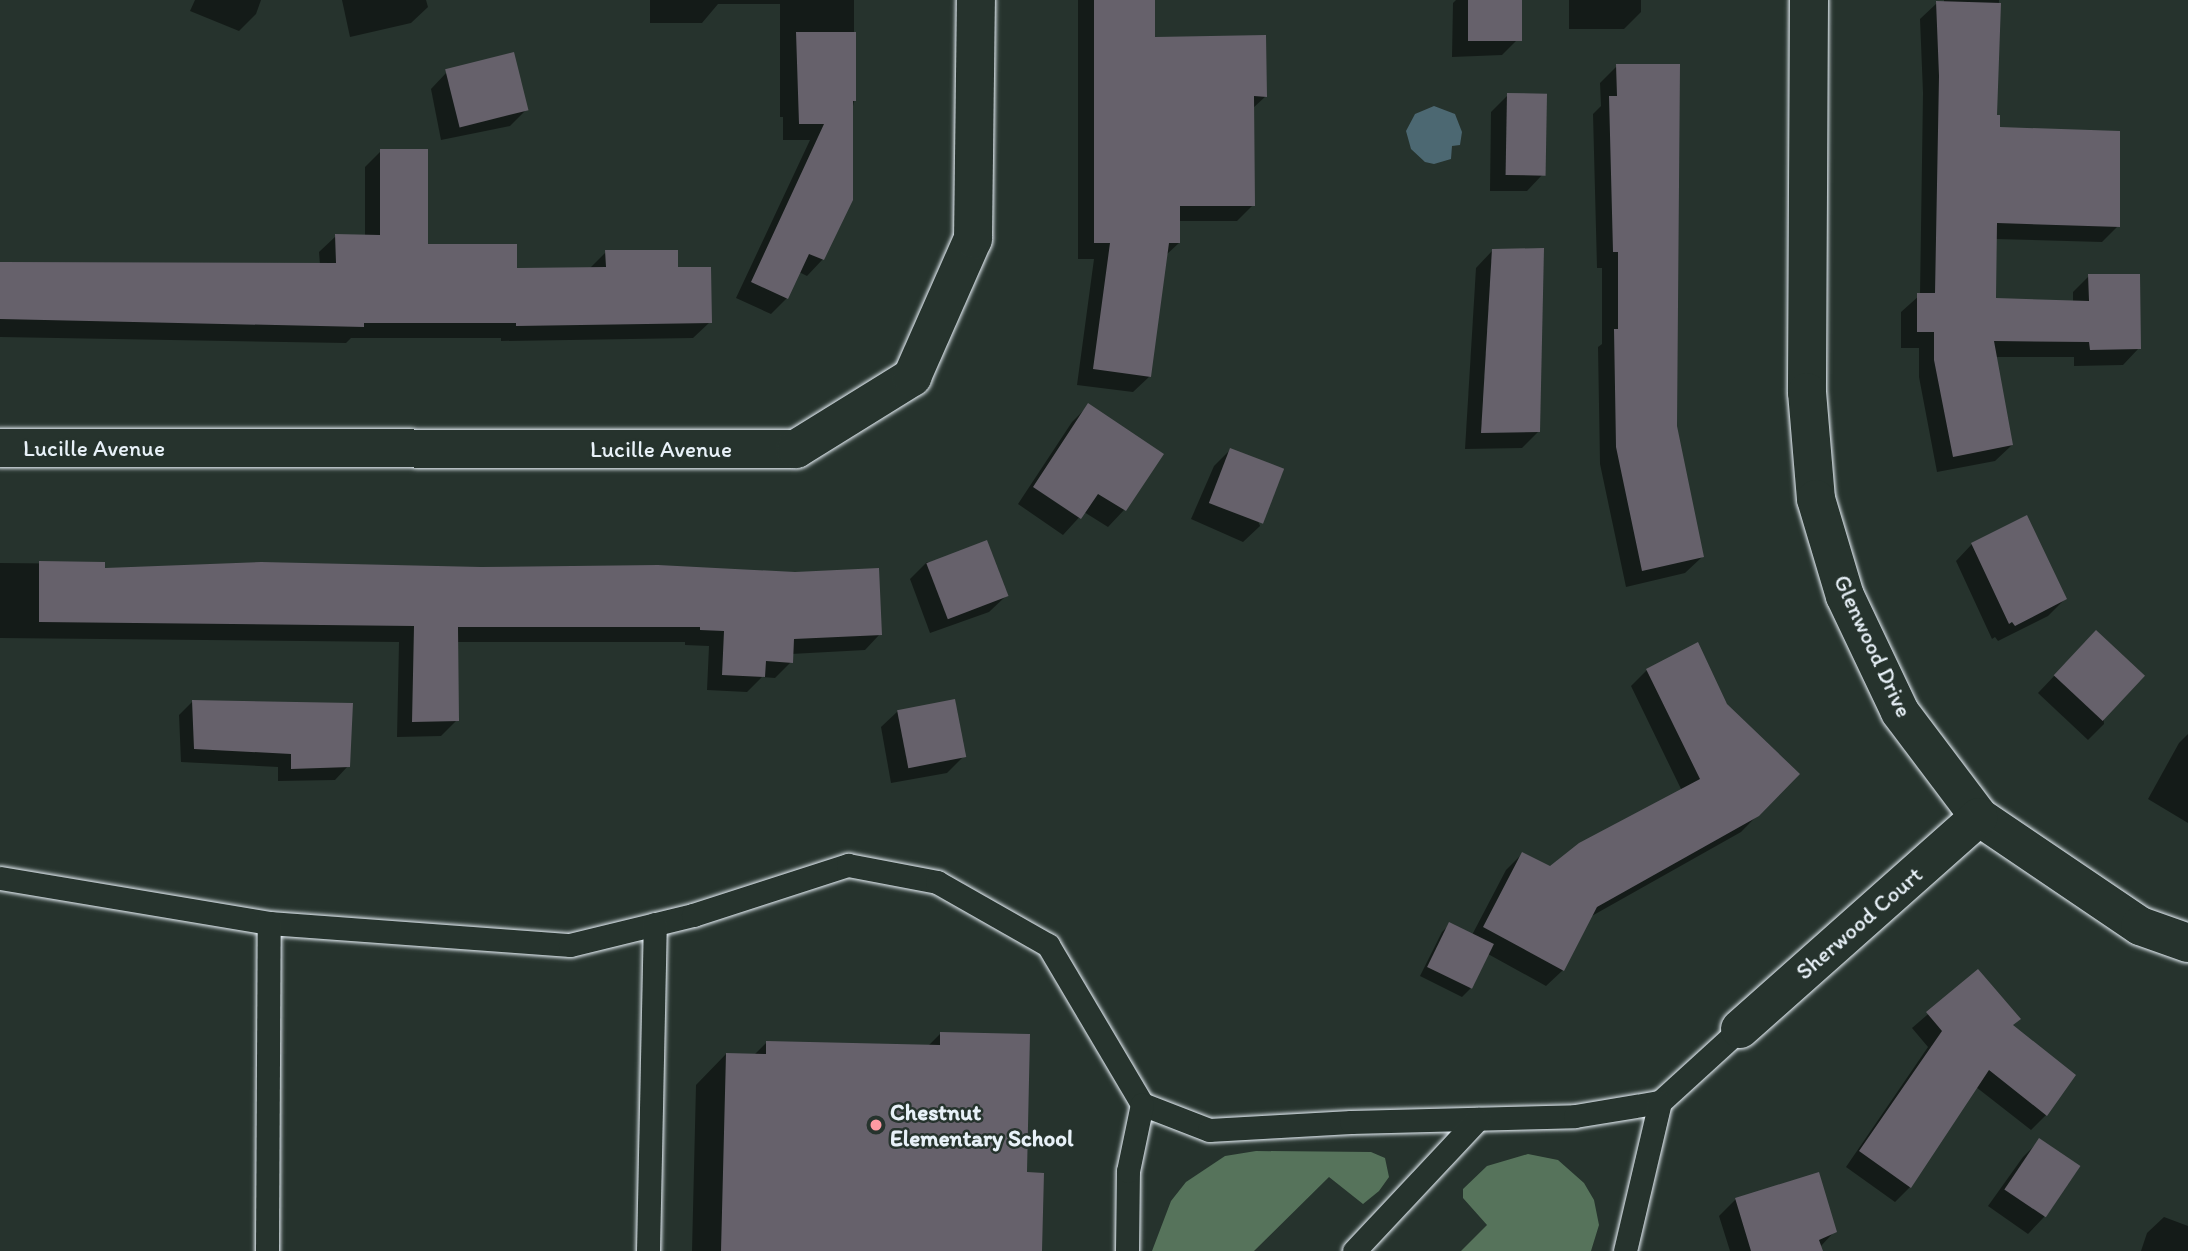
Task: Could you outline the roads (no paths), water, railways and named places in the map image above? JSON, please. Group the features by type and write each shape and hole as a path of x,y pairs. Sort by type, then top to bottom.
{"street":[{"name":"Lucille Avenue","path":"0,448 796,449 912,377 974,239 975,0"},
{"name":"Glenwood Drive","path":"1809,0 1807,392 1816,499 1845,596 1900,712 1979,817 2140,926 2188,943"},
{"name":"Sherwood Court","path":"1740,1028 1979,817"}],"lane":[{"path":"0,878 269,923 570,945 656,924 848,865 937,883 1048,945 1142,1104 1209,1130 1575,1116 1660,1102 1740,1028"},
{"path":"267,1251 269,923"},
{"path":"648,1251 656,924"},
{"path":"1625,1251 1660,1102"},
{"path":"1127,1251 1128,1171 1142,1104"},
{"path":"1354,1251 1478,1119"}],"water":[{"path":"1434,106 1455,114 1462,132 1460,145 1452,146 1451,159 1434,164 1425,162 1411,149 1406,131 1415,114"}],"place":[{"name":"Chestnut Elementary School","path":"876,1125"}]}
